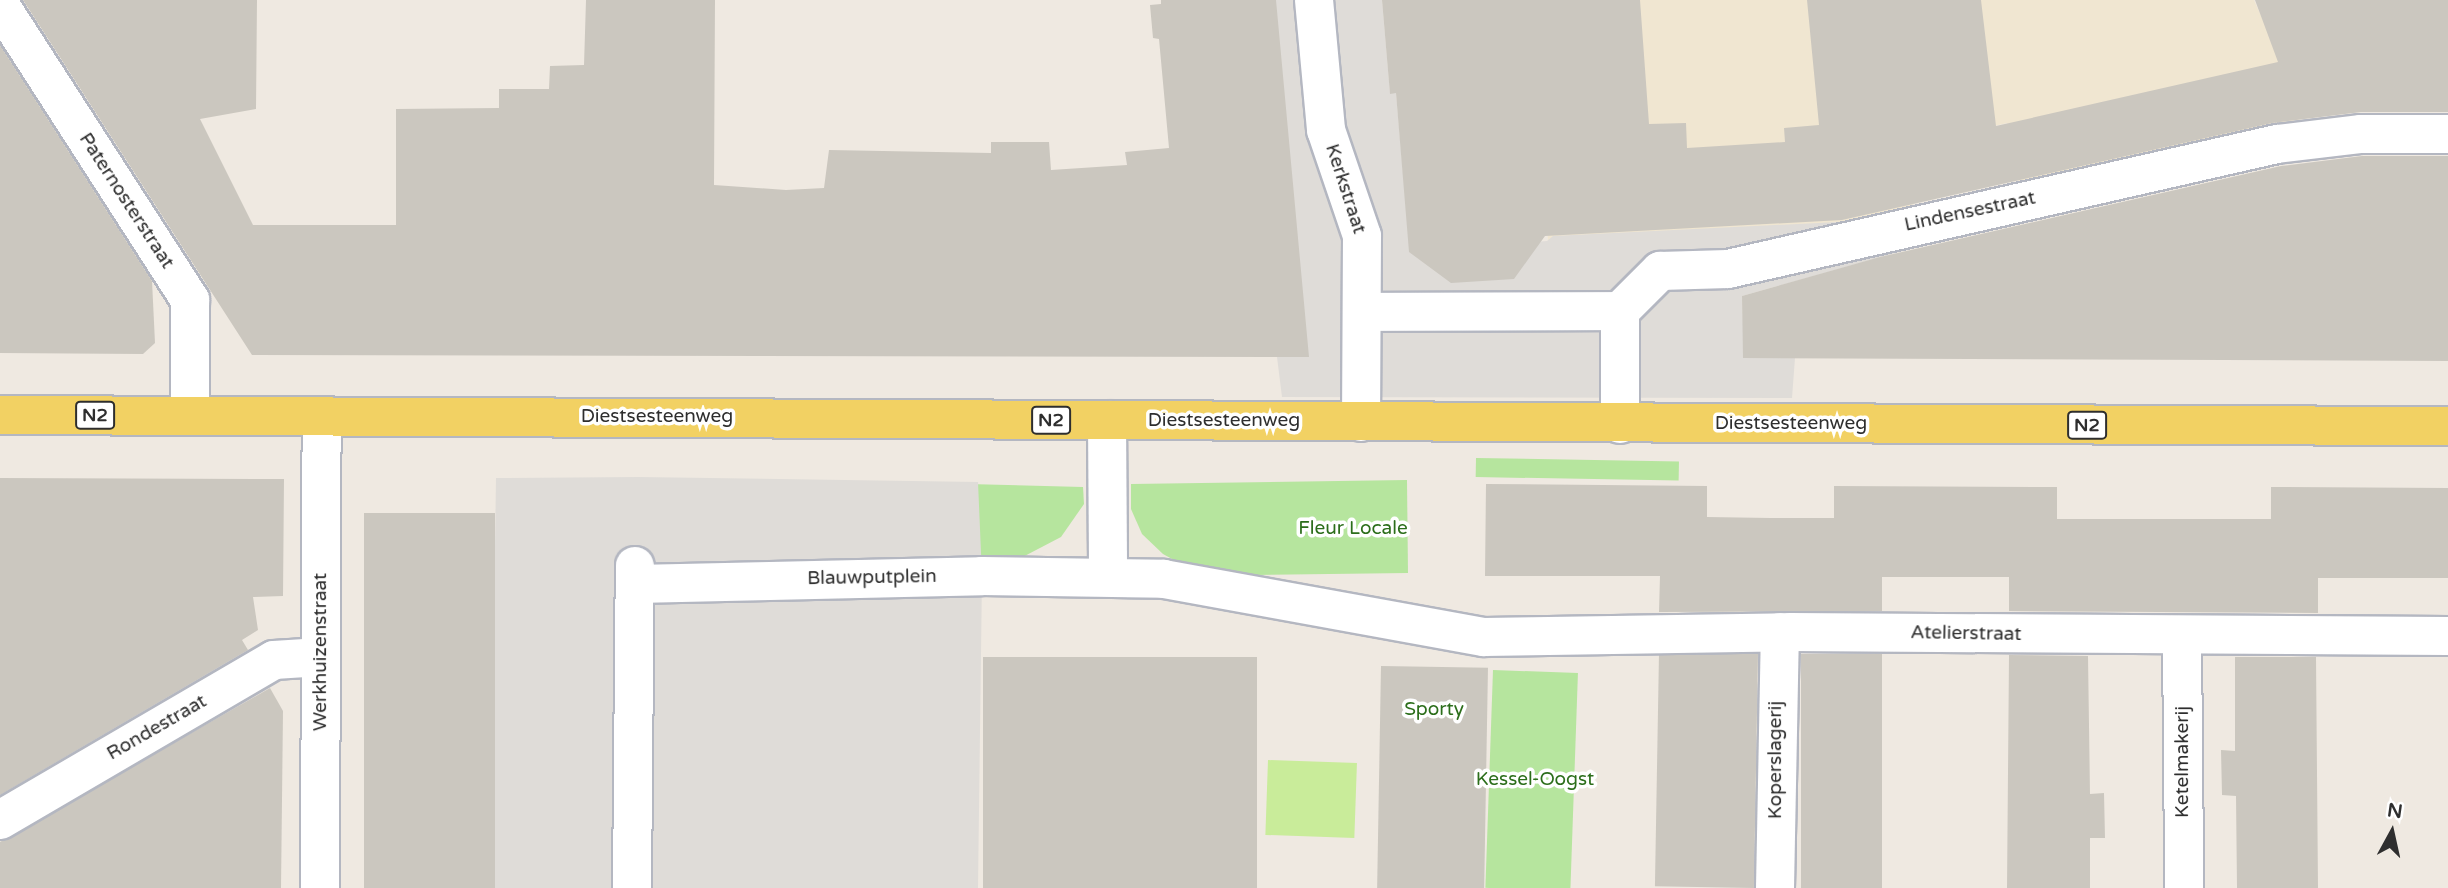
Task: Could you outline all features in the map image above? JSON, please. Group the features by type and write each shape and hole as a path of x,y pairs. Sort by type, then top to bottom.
{"main road":[{"name":"Diestsesteenweg","path":"0,415 2448,426"}],"street":[{"name":"Kerkstraat","path":"1314,0 1326,130 1362,236 1361,422"},
{"name":"Paternosterstraat","path":"0,5 190,300 190,416"},
{"name":"Lindensestraat","path":"1620,311 1660,271 1728,269 2277,144 2361,134 2448,134"},
{"path":"1362,312 1620,311 1620,424"},
{"name":"Werkhuizenstraat","path":"320,888 322,416"},
{"path":"1107,420 1108,578"},
{"name":"Blauwputplein","path":"632,888 636,575 1164,579 1484,637"},
{"name":"Atelierstraat","path":"1484,637 1780,632 2448,636"},
{"name":"Koperslagerij","path":"1775,888 1780,632"},
{"name":"Ketelmakerij","path":"2182,636 2184,888"},
{"name":"Rondestraat","path":"0,820 274,660 321,657"}],"shaded area":[{"path":"1276,0 1382,0 1390,93 1396,93 1410,253 1547,241 1553,236 1859,221 1913,207 1910,249 1742,296 1744,353 1750,358 1795,358 1792,398 1282,397 1277,357"},
{"path":"1534,0 2254,0 2276,50 2331,112 2019,183 2007,123 1933,140 1899,85 1913,207 1859,221 1548,241"},
{"path":"638,477 978,482 982,576 978,888 490,888 496,478"}],"green space":[{"path":"1476,458 1679,462 1679,481 1476,477"},
{"path":"806,480 1083,487 1084,504 1061,537 1011,563 805,558"},
{"name":"Fleur Locale","path":"1407,480 1408,573 1256,575 1192,570 1163,554 1142,534 1131,509 1131,484"},
{"name":"Kessel-Oogst","path":"1493,670 1578,673 1570,888 1485,888"},
{"path":"1268,760 1357,763 1354,838 1265,835"}],"building":[{"path":"23,0 257,0 256,109 200,119 253,225 396,225 396,109 499,108 499,89 549,89 550,66 584,65 586,0 715,0 714,185 786,190 824,188 829,150 991,153 991,142 1049,142 1051,170 1127,165 1125,152 1169,148 1159,39 1153,38 1150,5 1161,4 1161,0 1276,0 1309,357 252,355"},
{"path":"1382,0 1640,0 1649,124 1686,123 1687,148 1785,142 1784,128 1819,125 1807,0 1981,0 1996,126 2278,62 2255,0 2448,0 2448,112 2361,112 2272,123 1842,220 1545,236 1514,279 1451,283 1409,252 1396,93 1390,94"},
{"path":"0,45 152,281 155,343 143,354 0,353"},
{"path":"2362,156 2448,156 2448,361 1743,358 1742,296 1880,257 2281,166"},
{"path":"0,478 284,479 283,596 253,597 258,630 242,640 248,650 0,795"},
{"path":"1486,484 1707,486 1707,517 1771,518 1834,518 1834,486 2057,487 2057,519 2271,519 2271,487 2448,488 2448,578 2318,578 2318,613 2009,611 2009,577 1882,577 1882,611 1659,612 1660,576 1485,576"},
{"path":"364,513 495,513 495,888 364,888"},
{"path":"1659,652 1758,654 1754,888 1655,886"},
{"path":"1801,654 1882,654 1882,888 1801,888"},
{"path":"2009,655 2088,656 2090,794 2104,793 2105,838 2090,838 2090,888 2007,888"},
{"path":"983,657 1257,657 1257,888 983,888"},
{"path":"2235,657 2316,657 2318,888 2237,888 2236,796 2222,795 2221,750 2235,751"},
{"path":"1381,666 1488,668 1484,888 1377,888"},
{"path":"270,688 283,711 281,888 0,888 0,842"}],"park label":[{"name":"Sporty","path":"1434,710"}]}
